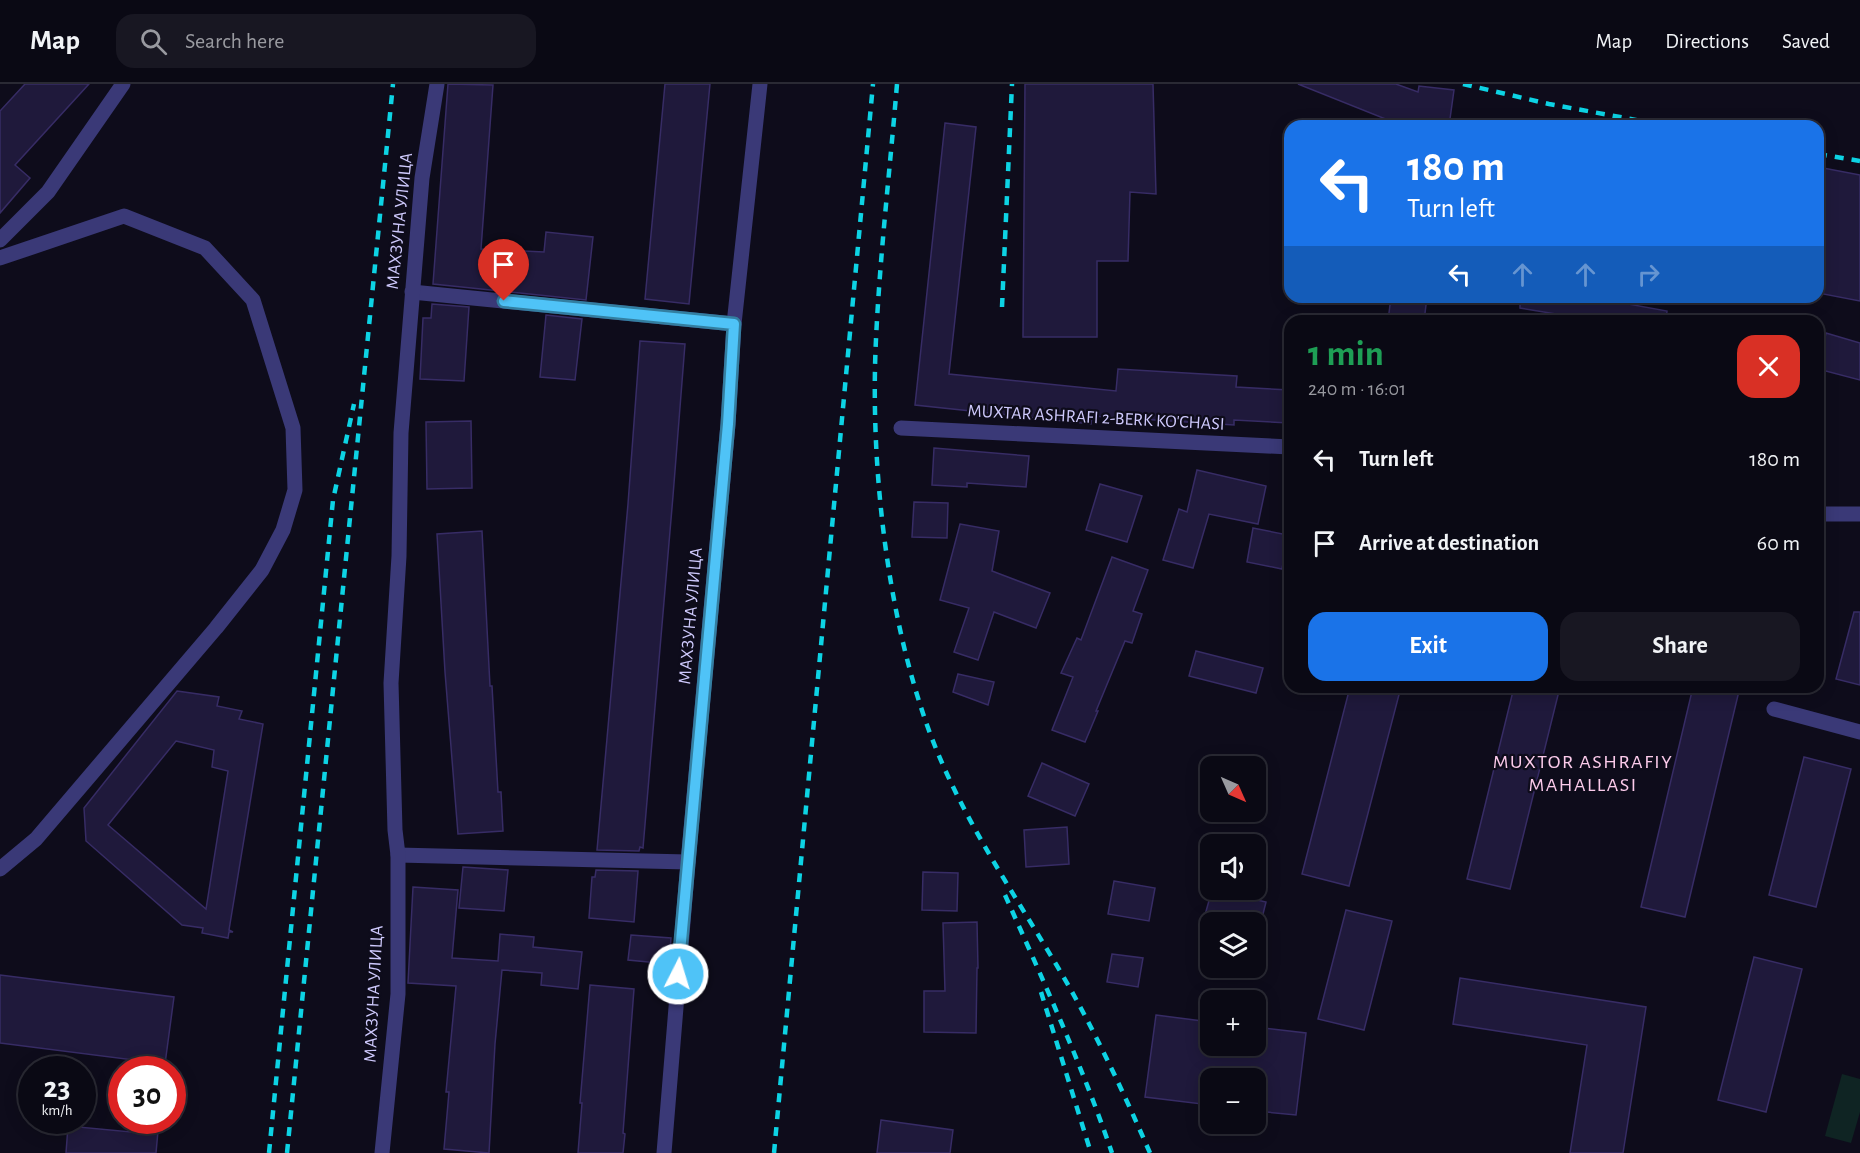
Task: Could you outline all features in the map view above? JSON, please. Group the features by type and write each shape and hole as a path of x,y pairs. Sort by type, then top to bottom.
{"street":[{"path":"0,240 48,192 123,84"},
{"name":"МАХЗУНА УЛИЦА","path":"382,1153 398,993 398,855 395,830 391,683 399,556 401,434 422,178 437,84"},
{"name":"МАХЗУНА УЛИЦА","path":"664,1153 728,424 734,324 760,84"},
{"path":"0,258 124,216 205,248 254,300 293,428 295,490 284,530 262,570 216,628 36,839 0,869"},
{"path":"412,292 734,324"},
{"name":"MUXTAR ASHRAFI 2-BERK KO'CHASI","path":"901,428 1284,447"},
{"path":"1824,514 1860,514"},
{"path":"1774,709 1860,732"},
{"path":"398,855 688,862"}],"green space":[{"path":"1842,1074 1860,1079 1860,1112 1851,1143 1825,1136"}],"building":[{"path":"25,84 89,84 15,165 30,178 0,213 0,111"},
{"path":"448,84 493,85 481,249 544,252 546,232 593,237 586,300 433,284"},
{"path":"665,84 710,84 689,304 645,299"},
{"path":"1025,84 1153,84 1156,194 1130,192 1128,261 1097,261 1097,337 1023,337"},
{"path":"1298,84 1396,84 1418,92 1419,86 1454,90 1450,120 1388,120"},
{"path":"945,123 976,127 949,374 1116,391 1118,369 1237,376 1236,387 1284,390 1284,423 1234,420 1234,425 1092,416 1091,424 915,405"},
{"path":"1824,168 1860,175 1860,301 1824,294"},
{"path":"1390,303 1426,303 1425,315 1389,315"},
{"path":"1520,303 1623,303 1667,311 1667,315 1562,315 1520,308"},
{"path":"432,304 469,307 464,381 420,379 423,318 431,318"},
{"path":"546,315 582,319 575,380 540,377"},
{"path":"1826,333 1860,343 1860,380 1824,371"},
{"path":"640,341 685,344 673,496 643,848 640,847 639,851 597,850 628,504"},
{"path":"471,421 472,488 427,489 426,422"},
{"path":"934,448 1029,456 1026,487 967,483 967,487 932,485"},
{"path":"1197,470 1266,486 1258,524 1209,514 1193,568 1163,560 1179,509 1187,512"},
{"path":"1100,484 1142,496 1127,542 1086,530"},
{"path":"914,502 948,503 947,538 912,537"},
{"path":"960,524 999,531 992,571 1050,593 1036,628 994,612 978,660 954,652 969,608 940,600"},
{"path":"1253,528 1284,534 1282,569 1247,562"},
{"path":"482,531 490,686 492,686 498,792 501,792 503,831 458,834 437,534"},
{"path":"1112,557 1148,570 1133,611 1142,614 1132,643 1125,641 1085,742 1052,730 1073,677 1061,673 1077,638 1081,640"},
{"path":"1854,612 1860,612 1860,685 1836,679"},
{"path":"1196,651 1263,668 1256,693 1189,676"},
{"path":"958,674 994,682 988,705 953,692"},
{"path":"177,691 219,697 217,706 242,711 239,719 263,724 229,930 233,932 229,932 228,938 202,933 203,928 182,925 86,841 84,808","holes":["176,741 214,750 212,767 228,771 206,909 108,825"]},
{"path":"1348,693 1399,693 1349,886 1302,874"},
{"path":"1513,693 1559,693 1510,889 1467,879"},
{"path":"1692,693 1739,693 1685,917 1641,907"},
{"path":"1804,757 1851,769 1816,907 1769,895"},
{"path":"1042,763 1089,784 1075,816 1028,796"},
{"path":"1067,827 1069,864 1026,867 1024,830"},
{"path":"463,867 508,870 504,911 459,908"},
{"path":"596,870 638,871 634,922 589,918 592,877 595,877"},
{"path":"923,872 958,873 957,911 922,910"},
{"path":"1114,881 1155,888 1149,921 1108,914"},
{"path":"413,887 458,890 452,958 498,961 500,934 534,937 533,947 582,952 578,989 541,985 542,973 502,970 489,1153 444,1149 449,1092 446,1092 456,986 408,983"},
{"path":"1209,900 1266,902 1264,912 1206,912"},
{"path":"1346,910 1392,921 1364,1030 1318,1019"},
{"path":"977,922 976,1033 924,1032 924,991 945,991 943,923"},
{"path":"631,935 671,938 669,964 628,960"},
{"path":"1112,954 1143,958 1138,987 1107,982"},
{"path":"1754,957 1802,969 1766,1112 1718,1100"},
{"path":"0,975 174,997 166,1056 108,1057 0,1043"},
{"path":"1460,978 1646,1007 1623,1153 1570,1153 1587,1045 1453,1024"},
{"path":"590,985 634,989 623,1153 578,1153"},
{"path":"1156,1015 1200,1021 1200,1056 1266,1056 1266,1028 1306,1033 1296,1115 1266,1112 1266,1068 1200,1068 1200,1104 1145,1097"},
{"path":"881,1120 953,1130 950,1153 877,1153"},
{"path":"96,1129 108,1130 108,1134 158,1134 156,1153 66,1153 67,1134 96,1134"}],"railway":[{"path":"287,1153 393,84"},
{"path":"774,1153 873,84"},
{"path":"897,84 880,275 875,386 876,435 884,535 901,633 927,725 957,795 974,828 1082,1010 1150,1153"},
{"path":"1002,307 1012,84"},
{"path":"1463,84 1549,104 1636,120"},
{"path":"1824,155 1860,161"},
{"path":"269,1153 333,500 354,404"},
{"path":"1005,895 1075,1055 1112,1153"},
{"path":"1041,992 1091,1153"}],"district":[{"name":"MUXTOR ASHRAFIY MAHALLASI","path":"1583,774"}],"route":[{"path":"504,301 734,324 728,424 678,974"}]}
